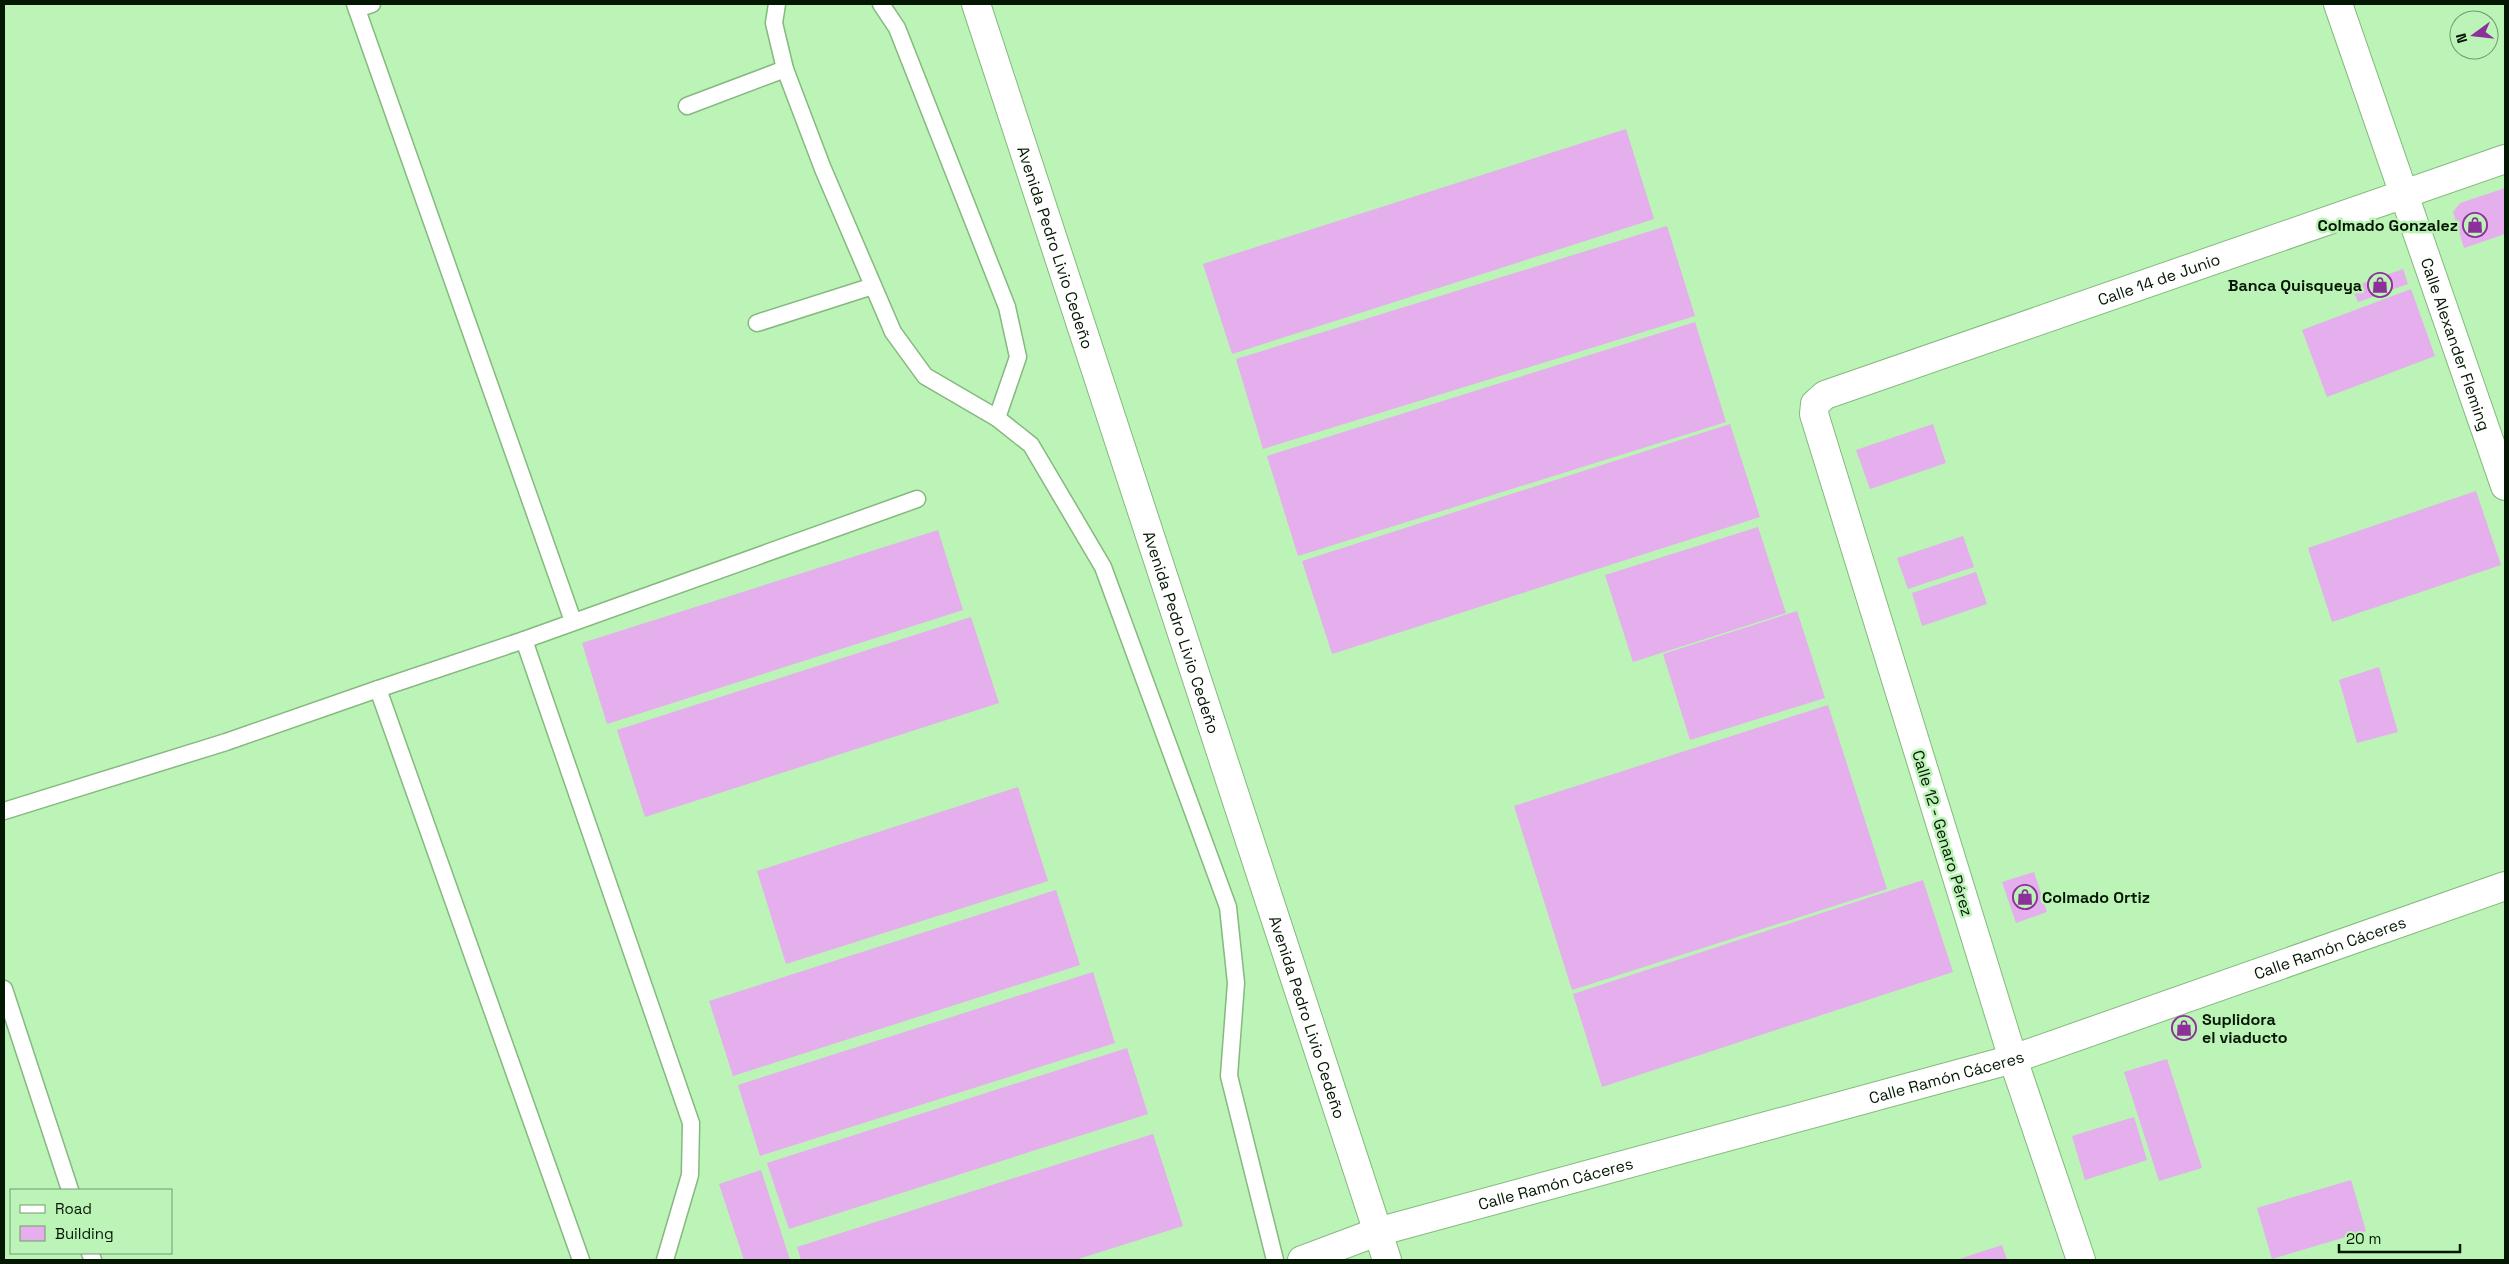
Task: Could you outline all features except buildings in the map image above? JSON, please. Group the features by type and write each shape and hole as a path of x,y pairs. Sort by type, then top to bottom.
{"street":[{"name":"Avenida Pedro Livio Cedeño","path":"976,4 1377,1232 1388,1260"},
{"name":"Calle Alexander Fleming","path":"2338,4 2505,486"},
{"name":"Calle 14 de Junio","path":"1815,404 1825,395 2505,159"},
{"name":"Calle 12 - Genaro Pérez","path":"1815,404 1814,414 2013,1059 2081,1260"},
{"name":"Calle Ramón Cáceres","path":"1302,1260 1377,1232 2013,1059 2505,886"}],"lane":[{"path":"372,4 356,7 574,621"},
{"path":"777,4 774,23 785,69 823,169 893,332 925,376 997,418 1031,445 1103,567 1228,907 1236,983 1229,1076 1275,1260"},
{"path":"881,4 897,28 1007,307 1018,357 997,418"},
{"path":"687,106 785,69"},
{"path":"757,323 873,286"},
{"path":"4,811 226,742 378,688 524,640 917,499"},
{"path":"524,640 691,1122 690,1175 665,1260"},
{"path":"378,688 581,1260"},
{"path":"4,989 70,1189"}],"place":[{"name":"Colmado Gonzalez","path":"2475,225"},
{"name":"Banca Quisqueya","path":"2380,285"},
{"name":"Colmado Ortiz","path":"2025,897"},
{"name":"Suplidora el viaducto","path":"2184,1028"}]}
